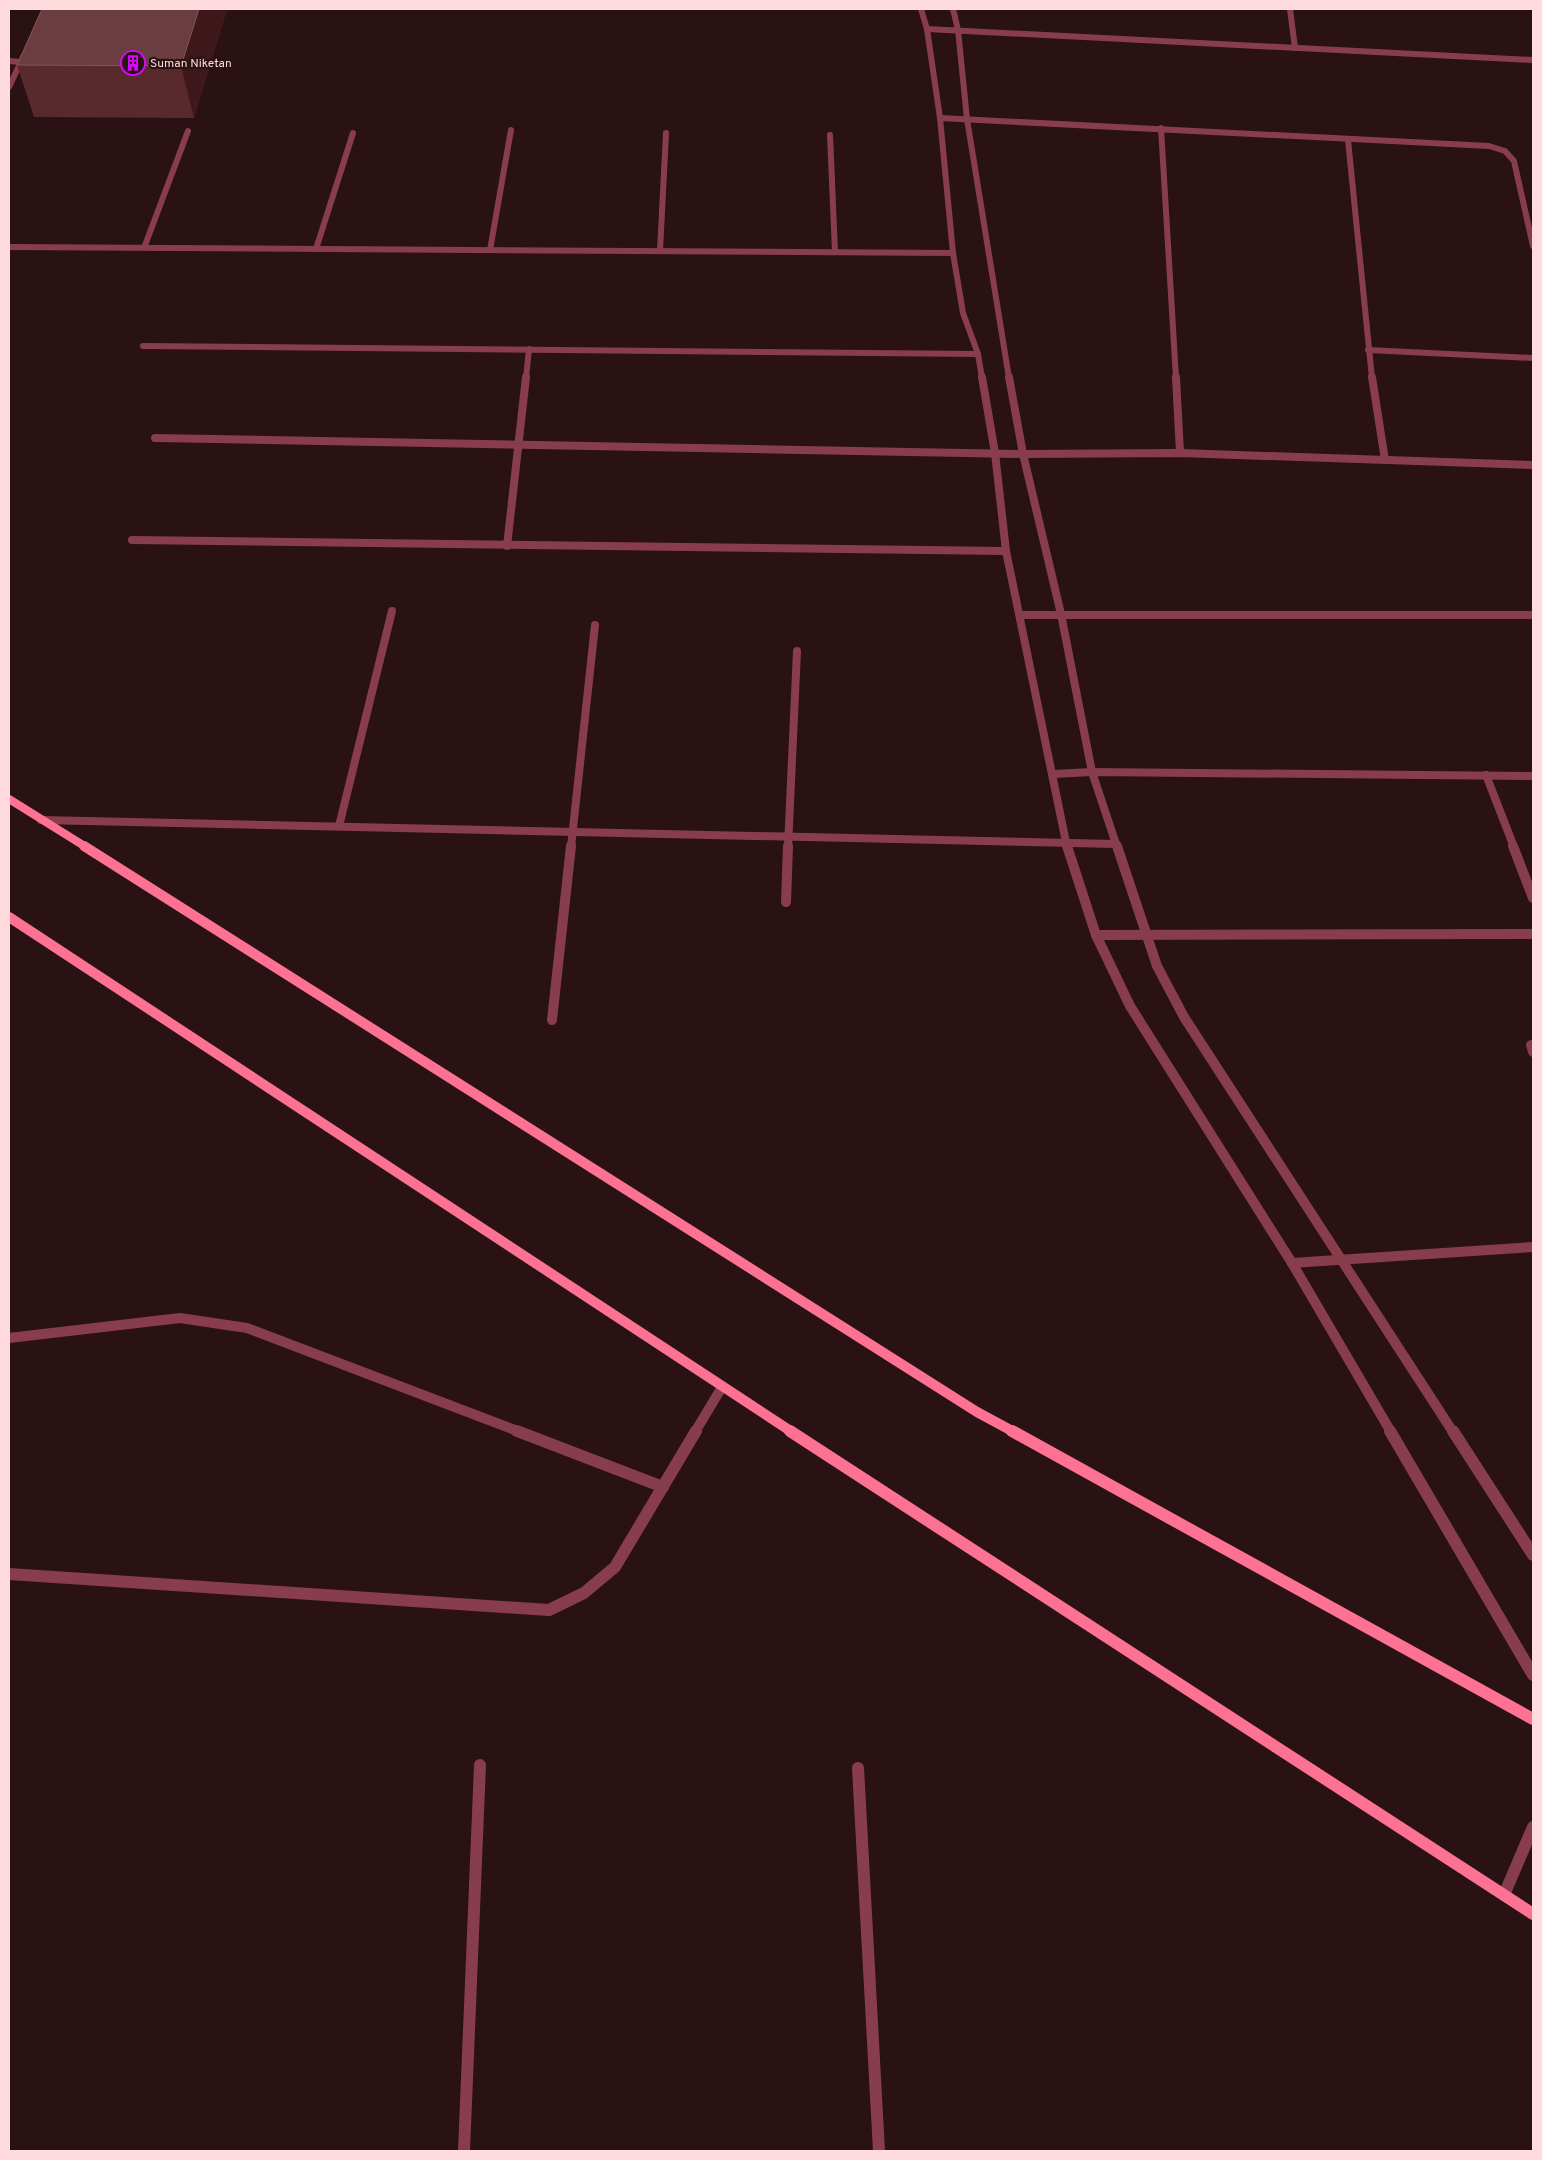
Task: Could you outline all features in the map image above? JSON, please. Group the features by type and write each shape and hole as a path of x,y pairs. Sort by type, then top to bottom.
{"main road":[{"path":"9,799 977,1412 1533,1718"},
{"path":"9,917 722,1387 1533,1914"}],"street":[{"path":"921,9 927,28 940,118 953,253 963,313 978,354 995,453 1006,551 1066,843 1096,935 1130,1006 1292,1263 1533,1674"},
{"path":"953,9 958,30 967,119 1023,454 1061,614 1092,772 1157,966 1184,1017 1533,1555"},
{"path":"1290,9 1294,48"},
{"path":"927,28 1533,60"},
{"path":"9,87 29,44"},
{"path":"9,61 20,62"},
{"path":"940,118 1489,146 1505,152 1514,160 1533,246"},
{"path":"1161,128 1180,454"},
{"path":"490,250 511,130"},
{"path":"144,248 188,131"},
{"path":"316,249 353,133"},
{"path":"660,251 666,133"},
{"path":"830,135 835,252"},
{"path":"1348,140 1368,350 1385,460"},
{"path":"9,247 953,253"},
{"path":"143,346 978,354"},
{"path":"507,546 529,349"},
{"path":"1368,350 1533,358"},
{"path":"154,438 518,443 1023,454 1180,454 1533,465"},
{"path":"132,540 1006,551"},
{"path":"339,826 392,611"},
{"path":"1020,615 1533,615"},
{"path":"552,1020 595,625"},
{"path":"786,902 797,651"},
{"path":"1053,774 1092,772 1533,776"},
{"path":"1486,776 1533,898"},
{"path":"41,820 1116,844"},
{"path":"1096,935 1533,934"},
{"path":"1292,1263 1533,1247"},
{"path":"9,1338 180,1318 247,1328 663,1487"},
{"path":"9,1574 549,1610 584,1593 615,1567 722,1387"},
{"path":"464,2151 480,1765"},
{"path":"858,1768 879,2151"},
{"path":"1504,1895 1533,1827"}],"building":[{"path":"42,9 199,9 181,66 17,65"}],"place":[{"name":"Suman Niketan","path":"133,63"}]}
